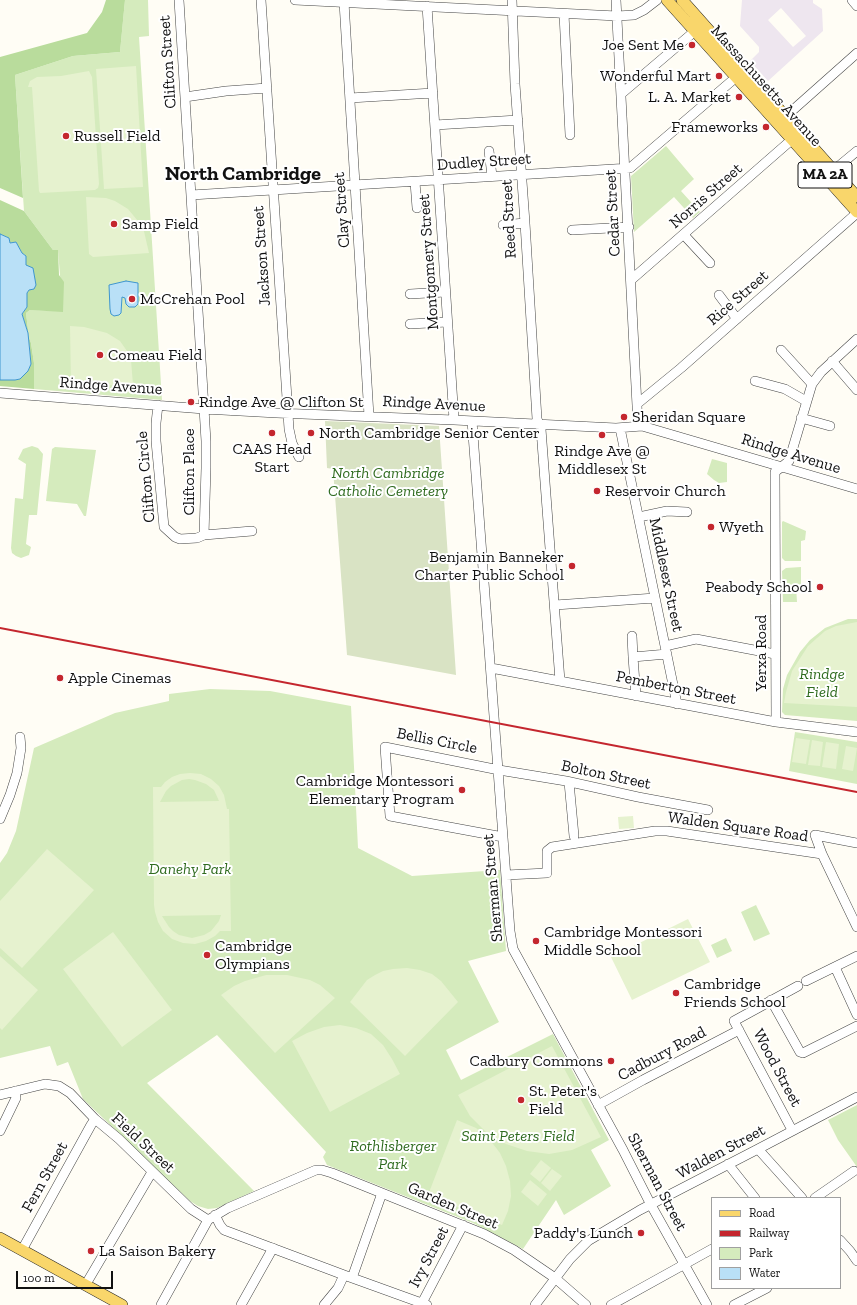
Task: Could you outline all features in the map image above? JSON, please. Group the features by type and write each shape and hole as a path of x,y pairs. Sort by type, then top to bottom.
{"main road":[{"name":"Massachusetts Avenue","path":"668,0 695,31 785,118 796,136 834,170 857,197"},
{"name":"Massachusetts Avenue","path":"682,0 740,74 796,136 857,212"},
{"path":"0,1238 122,1305"}],"street":[{"name":"Clifton Street","path":"179,0 204,409"},
{"name":"Jackson Street","path":"261,0 288,413 291,439 299,457"},
{"path":"295,0 427,6 512,12 617,16 634,15 644,10 657,0"},
{"name":"Reed Street","path":"512,0 537,419 541,429 560,681"},
{"name":"Cedar Street","path":"616,0 638,425"},
{"path":"852,0 857,6"},
{"name":"Clay Street","path":"344,2 370,416"},
{"name":"Montgomery Street","path":"427,6 454,420"},
{"path":"564,14 570,135"},
{"path":"621,94 695,31"},
{"path":"785,118 857,53"},
{"name":"Dudley Street","path":"190,195 630,168 740,74"},
{"path":"185,97 226,91 267,88"},
{"path":"350,98 433,93"},
{"path":"435,125 518,120"},
{"name":"Norris Street","path":"631,280 796,136"},
{"path":"489,151 492,176"},
{"path":"834,170 857,151"},
{"path":"415,182 417,208"},
{"name":"Rice Street","path":"637,404 737,319 857,212"},
{"path":"503,224 525,223"},
{"path":"572,230 628,227"},
{"path":"684,235 710,264"},
{"path":"410,294 445,292"},
{"path":"719,295 737,319"},
{"path":"410,324 447,322"},
{"path":"781,350 812,384 832,361 857,339"},
{"path":"832,361 857,390"},
{"path":"755,381 785,389 806,402"},
{"name":"Yerxa Road","path":"776,722 775,472 789,461 812,384"},
{"name":"Rindge Avenue","path":"0,393 204,409 620,428 638,425 857,489"},
{"name":"Clifton Circle","path":"158,405 156,441 164,527 178,538 197,538 204,535 252,531"},
{"name":"Clifton Place","path":"204,409 206,468 204,535"},
{"path":"801,418 830,426"},
{"name":"Sherman Street","path":"472,421 503,837 513,949 651,1205 707,1305"},
{"name":"Middlesex Street","path":"620,428 677,704"},
{"path":"639,517 667,511 687,512"},
{"path":"555,605 655,598"},
{"path":"632,636 636,696"},
{"path":"633,657 666,650 696,639 775,654"},
{"name":"Pemberton Street","path":"491,668 776,722 857,732"},
{"path":"0,819 17,773 21,748 20,737"},
{"name":"Bellis Circle","path":"499,770 385,747 390,816 503,837"},
{"name":"Bolton Street","path":"499,770 569,782 708,810"},
{"path":"569,782 574,836"},
{"name":"Walden Square Road","path":"506,875 547,873 547,851 552,846 667,831 822,854"},
{"path":"857,843 815,835 822,854 855,917 857,927"},
{"path":"806,981 857,956"},
{"path":"835,967 857,1015"},
{"path":"798,986 772,1000 800,1052 803,1053 857,1026"},
{"name":"Wood Street","path":"772,1000 734,1021 792,1130"},
{"name":"Cadbury Road","path":"598,1106 643,1080 740,1030"},
{"name":"Field Street","path":"15,1091 45,1084 59,1086 70,1092 95,1119 191,1209 212,1218 220,1224 224,1230 424,1304"},
{"path":"0,1095 15,1091 16,1098 0,1131"},
{"name":"Walden Street","path":"535,1305 570,1259 588,1241 651,1205 857,1097"},
{"name":"Fern Street","path":"22,1250 90,1125 95,1119"},
{"path":"758,1149 801,1197"},
{"path":"728,1164 754,1197"},
{"name":"Garden Street","path":"212,1218 228,1208 316,1170 322,1170 484,1234 505,1245 555,1278 586,1305"},
{"path":"816,1197 854,1171"},
{"path":"86,1284 152,1172"},
{"path":"324,1305 348,1276 382,1193"},
{"path":"161,1305 203,1228 212,1218"},
{"name":"Ivy Street","path":"424,1304 463,1225"},
{"path":"841,1241 854,1248 857,1261"},
{"path":"241,1305 273,1248"},
{"path":"611,1305 711,1251"},
{"path":"734,1305 765,1289"}],"shaded area":[{"path":"742,0 813,0 813,3 822,9 823,31 768,81 750,61 759,52 759,47 740,26","holes":["781,8 806,36 793,47 768,20"]}],"green space":[{"path":"106,0 125,0 120,52 73,56 15,75 23,198 0,188 0,57 87,33 102,12"},
{"path":"125,0 148,0 149,36 139,37 162,400 34,389 34,363 26,313 30,310 63,311 58,251 53,250 24,211 15,75 73,56 120,52"},
{"path":"136,66 143,187 104,189 96,69"},
{"name":"Russell Field","path":"89,71 92,77 99,184 98,188 95,190 40,193 32,87 28,87 30,81 37,77 61,76"},
{"path":"666,146 694,179 681,191 700,212 693,218 674,197 634,232 631,176"},
{"name":"Samp Field","path":"86,197 106,198 115,201 128,209 143,227 149,253 93,257 89,254"},
{"path":"0,200 24,211 53,250 58,250 59,275 64,282 63,312 30,310 26,313 34,363 34,389 0,386 0,380 20,379 28,371 31,364 28,333 22,314 27,307 27,293 29,290 26,256 22,253 16,242 10,243 9,238 0,234"},
{"name":"Comeau Field","path":"70,326 84,327 107,333 120,341 131,360 133,385 71,386"},
{"name":"North Cambridge Catholic Cemetery","path":"325,421 439,426 456,675 347,655 333,469 327,468"},
{"path":"32,446 38,448 43,454 37,515 29,515 26,544 31,547 29,555 21,558 12,553 11,548 15,498 23,499 26,464 18,459 23,449"},
{"path":"55,447 96,450 86,516 84,516 77,504 46,501 52,449"},
{"path":"712,459 727,463 727,482 719,483 707,474"},
{"path":"783,521 806,531 805,540 801,541 801,561 785,561 782,558"},
{"path":"801,567 801,586 796,586 797,602 783,602 782,571 786,568"},
{"name":"Rindge Field","path":"848,619 857,619 857,721 785,715 782,712 783,689 787,675 800,652 810,640 825,628"},
{"name":"Rindge Field","path":"857,622 857,707 784,703 792,671 808,646 825,631 836,626"},
{"name":"Danehy Park","path":"210,689 270,691 351,706 358,848 412,876 500,870 506,951 468,961 499,1022 446,1050 461,1080 553,1034 609,1140 591,1150 611,1186 564,1215 556,1200 523,1249 473,1223 327,1165 323,1157 326,1152 217,1035 147,1083 254,1191 217,1208 208,1209 198,1206 190,1201 83,1099 68,1062 57,1066 50,1046 0,1058 0,863 7,853 16,831 34,748 115,713 169,701 169,694"},
{"path":"795,732 857,742 857,784 789,771"},
{"path":"796,738 810,740 806,764 792,762"},
{"path":"812,740 823,742 820,766 808,765"},
{"path":"826,742 839,744 836,769 822,767"},
{"path":"846,746 857,748 853,771 842,769"},
{"path":"180,774 201,774 211,779 219,786 224,795 227,809 229,809 231,931 220,931 206,941 195,944 183,943 172,939 163,931 158,922 154,905 153,787 161,787 172,777","holes":["189,779 206,784 214,790 219,801 160,802 166,791 171,786 182,780","221,915 219,921 211,931 204,935 192,938 179,935 173,931 162,916"]},
{"path":"633,816 634,828 619,829 618,817"},
{"path":"47,849 94,890 22,968 0,948 0,901"},
{"path":"756,905 770,934 754,941 741,912"},
{"path":"688,919 710,962 632,1000 611,957"},
{"path":"113,932 172,1010 122,1047 63,969"},
{"path":"726,938 732,951 717,958 711,945"},
{"path":"0,956 38,990 2,1030 0,1028"},
{"path":"407,968 432,974 441,981 458,1002 405,1056 350,1002 367,980 375,975 383,971"},
{"path":"266,975 287,975 310,980 320,985 335,998 275,1053 221,995 234,986 245,981"},
{"path":"340,1025 356,1028 371,1034 383,1045 400,1074 330,1112 292,1041 307,1033 324,1027"},
{"name":"St. Peter's Field","path":"552,1046 601,1137 572,1150 549,1154 527,1151 506,1144 487,1133 470,1116 458,1095"},
{"path":"857,1105 857,1167 838,1140 828,1120"},
{"path":"457,1120 476,1128 490,1140 500,1153 506,1166 510,1181 511,1196 508,1211 502,1225 428,1195"},
{"path":"541,1160 551,1168 540,1182 530,1174"},
{"path":"552,1169 562,1176 550,1191 541,1183"},
{"path":"530,1180 547,1194 538,1206 521,1192"}],"water":[{"path":"0,234 9,238 10,243 16,242 22,253 26,256 26,265 33,268 36,285 34,289 29,290 27,293 27,307 22,314 28,333 31,364 28,371 20,379 15,380 0,380"},
{"name":"McCrehan Pool","path":"126,281 138,283 138,304 135,307 129,307 126,304 125,298 122,297 121,313 114,316 111,314 110,309 109,285"}],"railway":[{"path":"0,628 857,792"}],"place":[{"name":"Joe Sent Me","path":"692,45"},
{"name":"Wonderful Mart","path":"719,76"},
{"name":"L. A. Market","path":"739,97"},
{"name":"Frameworks","path":"766,127"},
{"name":"Russell Field","path":"66,136"},
{"name":"Samp Field","path":"114,224"},
{"name":"McCrehan Pool","path":"132,299"},
{"name":"Comeau Field","path":"100,355"},
{"name":"Rindge Ave @ Clifton St","path":"191,402"},
{"name":"Sheridan Square","path":"624,417"},
{"name":"CAAS Head Start","path":"272,433"},
{"name":"North Cambridge Senior Center","path":"311,433"},
{"name":"Rindge Ave @ Middlesex St","path":"602,435"},
{"name":"Reservoir Church","path":"597,491"},
{"name":"Wyeth","path":"711,527"},
{"name":"Benjamin Banneker Charter Public School","path":"572,566"},
{"name":"Peabody School","path":"820,587"},
{"name":"Apple Cinemas","path":"60,678"},
{"name":"Cambridge Montessori Elementary Program","path":"462,790"},
{"name":"Cambridge Montessori Middle School","path":"536,941"},
{"name":"Cambridge Olympians","path":"207,955"},
{"name":"Cambridge Friends School","path":"676,993"},
{"name":"Cadbury Commons","path":"611,1061"},
{"name":"St. Peter's Field","path":"521,1100"},
{"name":"Paddy's Lunch","path":"641,1233"},
{"name":"La Saison Bakery","path":"91,1251"}],"district":[{"name":"North Cambridge","path":"243,174"}],"park label":[{"name":"Saint Peters Field","path":"518,1136"},
{"name":"Rothlisberger Park","path":"393,1155"}]}
